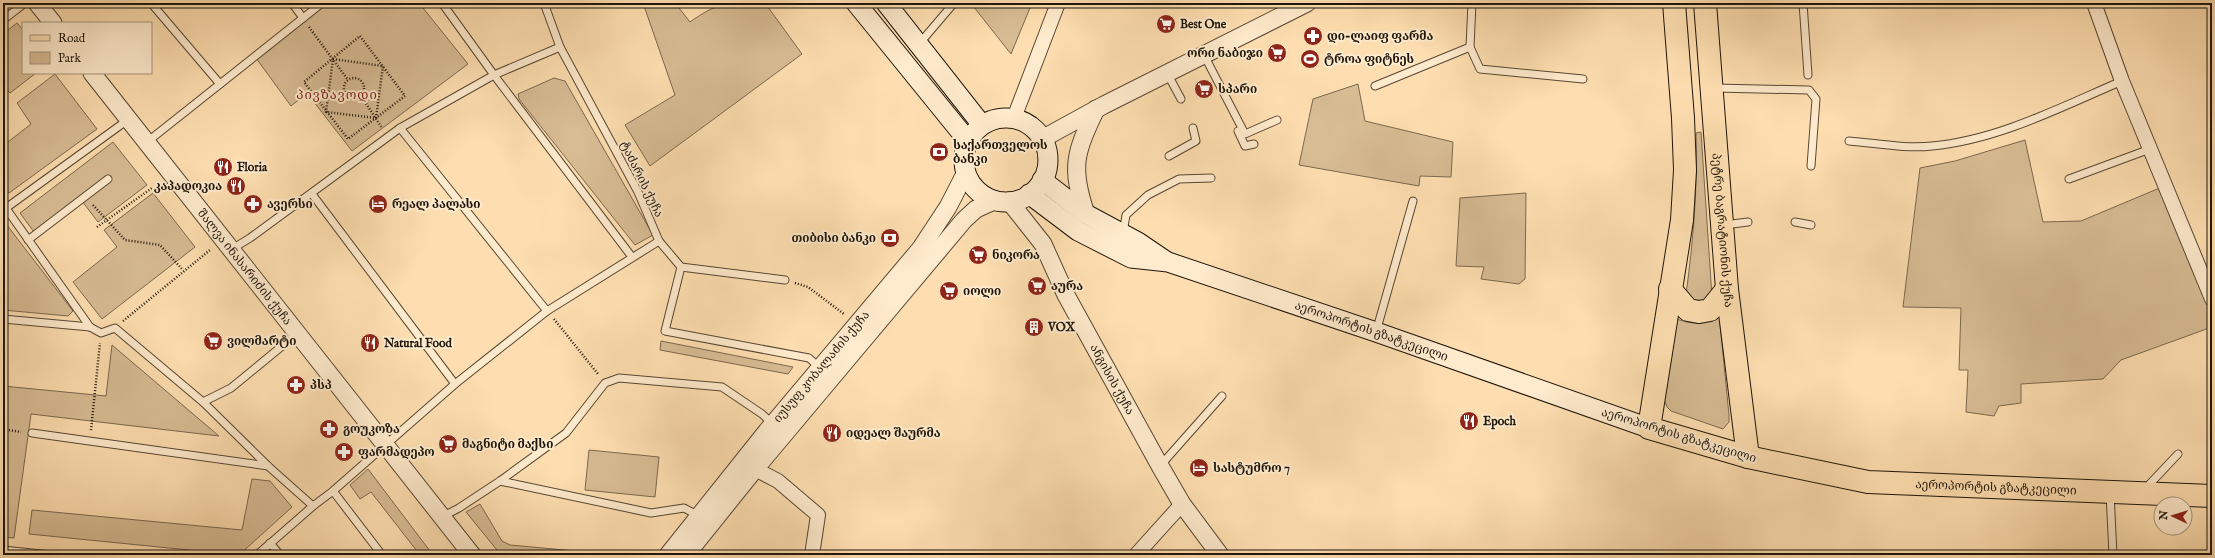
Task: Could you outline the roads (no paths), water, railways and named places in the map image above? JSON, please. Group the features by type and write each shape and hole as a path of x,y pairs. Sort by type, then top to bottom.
{"main road":[{"path":"856,3 968,141"},
{"path":"886,3 982,124"},
{"path":"1649,428 1682,220 1684,170 1683,118 1674,3"},
{"name":"პეტრე ბაგრატიონის ქუჩა","path":"1705,3 1710,88 1727,289 1748,457"},
{"path":"997,118 1014,118 1032,127 1042,139 1047,152 1047,166 1042,180 1029,194 1002,201 986,197 972,185 966,172 964,162 968,141 982,124 997,118"},
{"name":"აეროპორტის გზატკეცილი","path":"1042,180 1086,214 1138,242 1168,262"},
{"name":"აეროპორტის გზატკეცილი","path":"1029,194 1078,231 1131,258 1168,262 1376,332 1649,428 1748,457 1868,482 2212,496"},
{"path":"1670,289 1688,310 1699,312 1710,310 1727,289"}],"street":[{"path":"37,3 52,22"},
{"path":"1014,118 1058,3"},
{"path":"1042,139 1096,109 1307,3"},
{"path":"2094,3 2122,81 2212,299"},
{"name":"შალვა ინასარიძის ქუჩა","path":"93,74 472,555"},
{"path":"1086,214 1077,188 1076,166 1081,140 1096,109"},
{"name":"იუსუფ კობალაძის ქუჩა","path":"668,555 773,424 921,248 948,207 966,172"},
{"name":"იუსუფ კობალაძის ქუჩა","path":"689,554 755,469 964,220 976,208 1002,201"},
{"name":"ანგისის ქუჩა","path":"1002,201 1043,244 1066,295 1160,466 1182,504 1220,555"},
{"path":"755,469 778,481 818,515 812,555"},
{"path":"1136,555 1182,504"}],"lane":[{"path":"3,20 25,3"},
{"path":"152,3 220,84"},
{"path":"292,3 303,18"},
{"path":"147,142 322,3"},
{"path":"442,3 494,75 632,257"},
{"name":"ტაძარის ქუჩა","path":"544,3 560,47 638,192 659,241 681,267"},
{"path":"919,44 954,3"},
{"path":"1472,3 1470,47 1480,69 1583,79"},
{"path":"1802,3 1808,75"},
{"path":"227,244 312,194 400,128 494,75 560,47"},
{"path":"1376,86 1470,47"},
{"path":"1201,56 1215,81"},
{"path":"1201,56 1245,134 1277,120"},
{"path":"1167,73 1181,99"},
{"path":"1849,141 1931,146 1978,138 2029,120 2122,81"},
{"path":"1710,88 1809,90 1816,99 1811,166"},
{"path":"90,327 4,207 129,119"},
{"path":"400,128 547,311"},
{"path":"1169,156 1196,141 1193,128"},
{"path":"1238,131 1245,146 1254,144"},
{"path":"2069,179 2150,148"},
{"path":"1123,235 1126,215 1148,195 1178,179 1211,178"},
{"path":"28,240 84,195 108,179"},
{"path":"312,194 455,384"},
{"path":"1376,332 1413,201"},
{"path":"1722,225 1748,222"},
{"path":"1795,222 1811,225"},
{"path":"257,555 313,506 386,446 455,384 547,311 659,241"},
{"path":"785,280 681,267 665,331 808,358 820,368"},
{"path":"3,319 90,327 101,333 115,328 203,402 268,466 313,506"},
{"path":"203,402 231,388 298,333"},
{"path":"442,516 459,508 500,481 566,433 605,383 619,378 722,387 762,414 773,424"},
{"path":"1160,466 1222,396"},
{"path":"32,433 268,466"},
{"path":"2142,492 2178,454"},
{"path":"500,481 651,513 684,508 699,516"},
{"path":"333,491 382,555"},
{"path":"2110,491 2113,555"},
{"path":"270,543 280,555"},
{"path":"3,550 51,555"}],"place":[{"name":"Best One","path":"1166,24"},
{"name":"დი-ლაიფ ფარმა","path":"1313,36"},
{"name":"ორი ნაბიჯი","path":"1277,53"},
{"name":"ტროა ფიტნეს","path":"1310,59"},
{"name":"სპარი","path":"1204,89"},
{"name":"საქართველოს ბანკი","path":"939,152"},
{"name":"Floria","path":"223,167"},
{"name":"კაპადოკია","path":"236,186"},
{"name":"ავერსი","path":"253,204"},
{"name":"რეალ პალასი","path":"378,204"},
{"name":"თიბისი ბანკი","path":"890,238"},
{"name":"ნიკორა","path":"978,255"},
{"name":"აურა","path":"1037,286"},
{"name":"იოლი","path":"949,291"},
{"name":"VOX","path":"1034,327"},
{"name":"ვილმარტი","path":"213,341"},
{"name":"Natural Food","path":"370,343"},
{"name":"პსპ","path":"296,385"},
{"name":"Epoch","path":"1469,421"},
{"name":"გოუკოზა","path":"329,429"},
{"name":"იდეალ შაურმა","path":"832,433"},
{"name":"მაგნიტი მაქსი","path":"448,444"},
{"name":"ფარმადეპო","path":"344,452"},
{"name":"სასტუმრო 7","path":"1199,468"}],"district":[{"name":"პივზავოდი","path":"337,94"}]}
